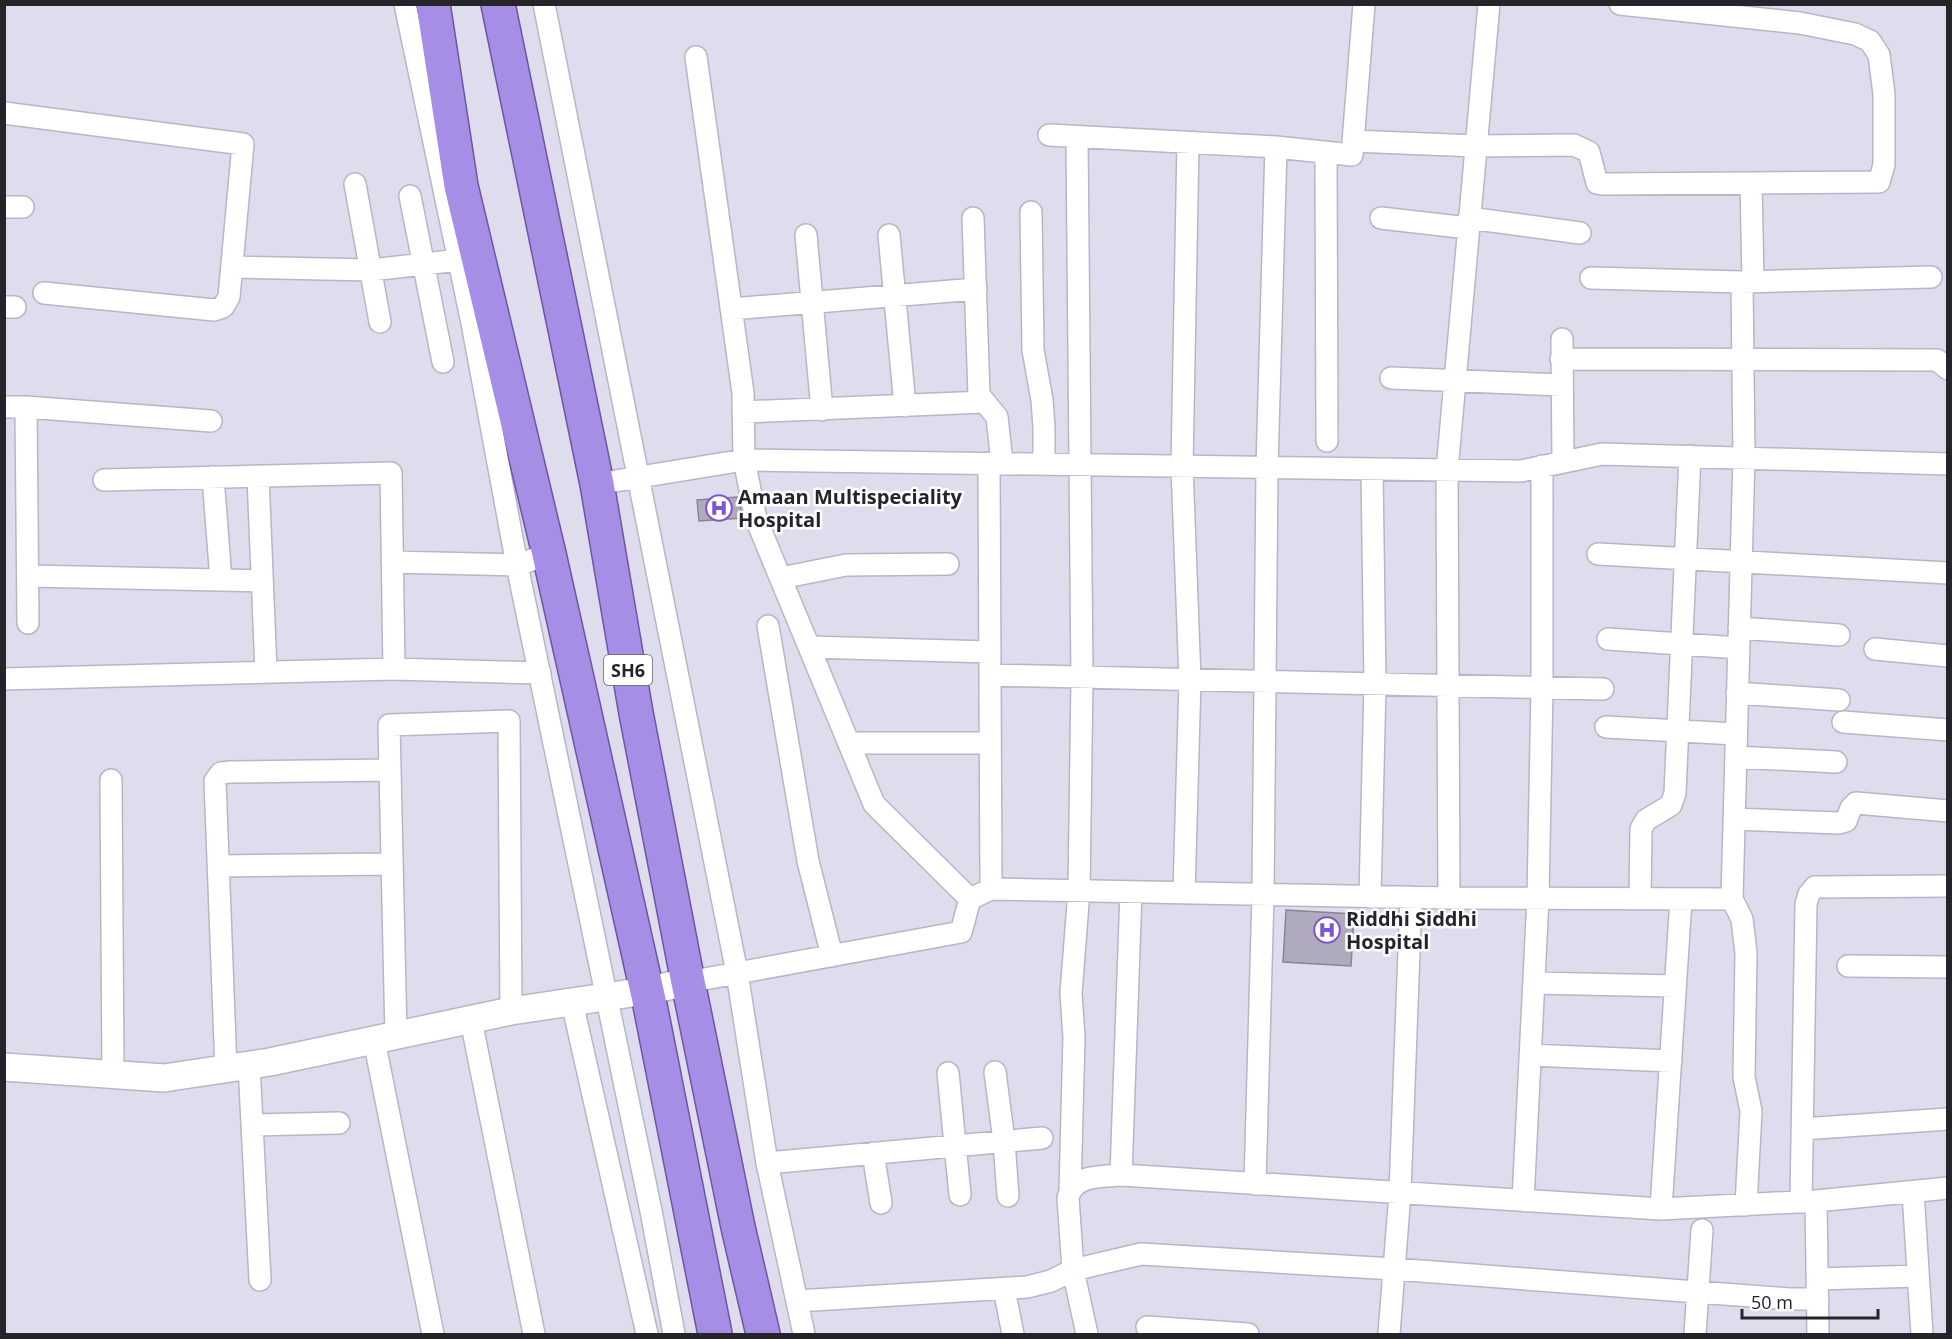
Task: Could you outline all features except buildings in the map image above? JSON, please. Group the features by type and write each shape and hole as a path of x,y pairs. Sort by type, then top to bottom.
{"highway":[{"path":"433,4 461,186 549,554 645,991 649,1000 715,1335"},
{"name":"SH6","path":"498,4 597,484 636,713 688,982 738,1227 763,1335"}],"street":[{"path":"405,4 459,260 517,565 651,1211 674,1335"},
{"path":"544,4 737,973 767,1163 804,1335"},
{"path":"1049,135 1276,147 1352,155 1364,4"},
{"path":"1449,898 1448,470 1489,4"},
{"path":"1353,141 1475,146 1574,145 1589,152 1597,183 1604,184 1879,182 1884,165 1884,94 1879,55 1870,41 1855,34 1800,23 1620,4"},
{"path":"696,57 743,393 744,460 756,519 874,804 970,899"},
{"path":"4,113 243,144 229,297 223,307 214,310 44,293"},
{"path":"1077,137 1082,678 1079,891 1071,993 1074,1037 1071,1190 1068,1198 1073,1270 1087,1335"},
{"path":"1184,893 1190,680 1182,466 1188,143"},
{"path":"1255,1184 1263,895 1267,467 1276,147"},
{"path":"1326,152 1327,441"},
{"path":"1746,1205 1751,1111 1744,1077 1746,953 1742,919 1732,899 1744,457 1744,361 1751,183"},
{"path":"355,184 380,322"},
{"path":"410,196 443,362"},
{"path":"1031,212 1033,350 1042,400 1044,464"},
{"path":"974,218 979,395 997,417 990,652 991,889"},
{"path":"1381,218 1580,233"},
{"path":"806,235 814,302 822,410"},
{"path":"889,235 904,406"},
{"path":"232,267 371,270 459,260"},
{"path":"1591,278 1748,281 1931,277"},
{"path":"731,309 976,289"},
{"path":"1523,1201 1538,898 1542,688 1552,464 1561,385 1561,349 1744,361 1937,360 1947,369"},
{"path":"1391,378 1561,385"},
{"path":"743,412 984,402"},
{"path":"4,407 211,421"},
{"path":"26,407 28,623"},
{"path":"597,484 744,460 1521,471 1602,454 1947,464"},
{"path":"1640,898 1641,829 1646,820 1671,805 1675,793 1690,456"},
{"path":"1370,897 1375,684 1372,469"},
{"path":"104,480 391,473 394,669"},
{"path":"258,476 266,672"},
{"path":"213,477 221,580"},
{"path":"392,561 517,565 549,554"},
{"path":"1598,554 1947,573"},
{"path":"781,578 846,565 948,564"},
{"path":"28,576 262,581"},
{"path":"768,626 808,861 832,956"},
{"path":"1608,639 1681,644 1739,638 1839,635"},
{"path":"809,647 990,652"},
{"path":"1875,649 1947,656"},
{"path":"4,679 394,669 540,673"},
{"path":"990,675 1603,689"},
{"path":"1737,693 1839,700"},
{"path":"433,1335 385,1038 392,864 388,725 509,721 511,1011"},
{"path":"1843,722 1947,730"},
{"path":"1605,727 1736,734"},
{"path":"849,743 990,743"},
{"path":"1736,757 1836,762"},
{"path":"260,1280 252,1125 237,1067 219,866 215,781 221,772 390,770"},
{"path":"111,780 113,1075"},
{"path":"1734,819 1839,823 1846,821 1851,808 1856,803 1947,812"},
{"path":"219,866 392,864"},
{"path":"1818,1335 1817,1289 1802,1129 1806,904 1809,894 1815,887 1947,886"},
{"path":"4,1067 164,1078 237,1067 511,1011 645,991 961,932 970,899 991,889 1370,897 1732,899"},
{"path":"1121,1175 1131,892"},
{"path":"1389,1335 1400,1193 1412,897"},
{"path":"1661,1209 1681,898"},
{"path":"1848,966 1947,967"},
{"path":"1534,983 1675,986"},
{"path":"572,1002 647,1335"},
{"path":"471,1020 534,1335"},
{"path":"1530,1055 1671,1061"},
{"path":"995,1072 1008,1196"},
{"path":"948,1073 960,1195"},
{"path":"1802,1129 1947,1119"},
{"path":"252,1125 339,1123"},
{"path":"767,1163 1042,1137"},
{"path":"873,1153 881,1203"},
{"path":"1071,1190 1085,1178 1121,1175 1661,1209 1808,1202 1947,1188"},
{"path":"1913,1192 1922,1335"},
{"path":"1695,1335 1702,1230"},
{"path":"797,1301 1041,1285 1073,1270 1141,1254 1394,1269 1698,1292 1817,1289 1918,1276"},
{"path":"1004,1288 1013,1335"},
{"path":"1147,1328 1248,1335"}],"place":[{"name":"Amaan Multispeciality Hospital","path":"719,508"},
{"name":"Riddhi Siddhi Hospital","path":"1327,930"}]}
